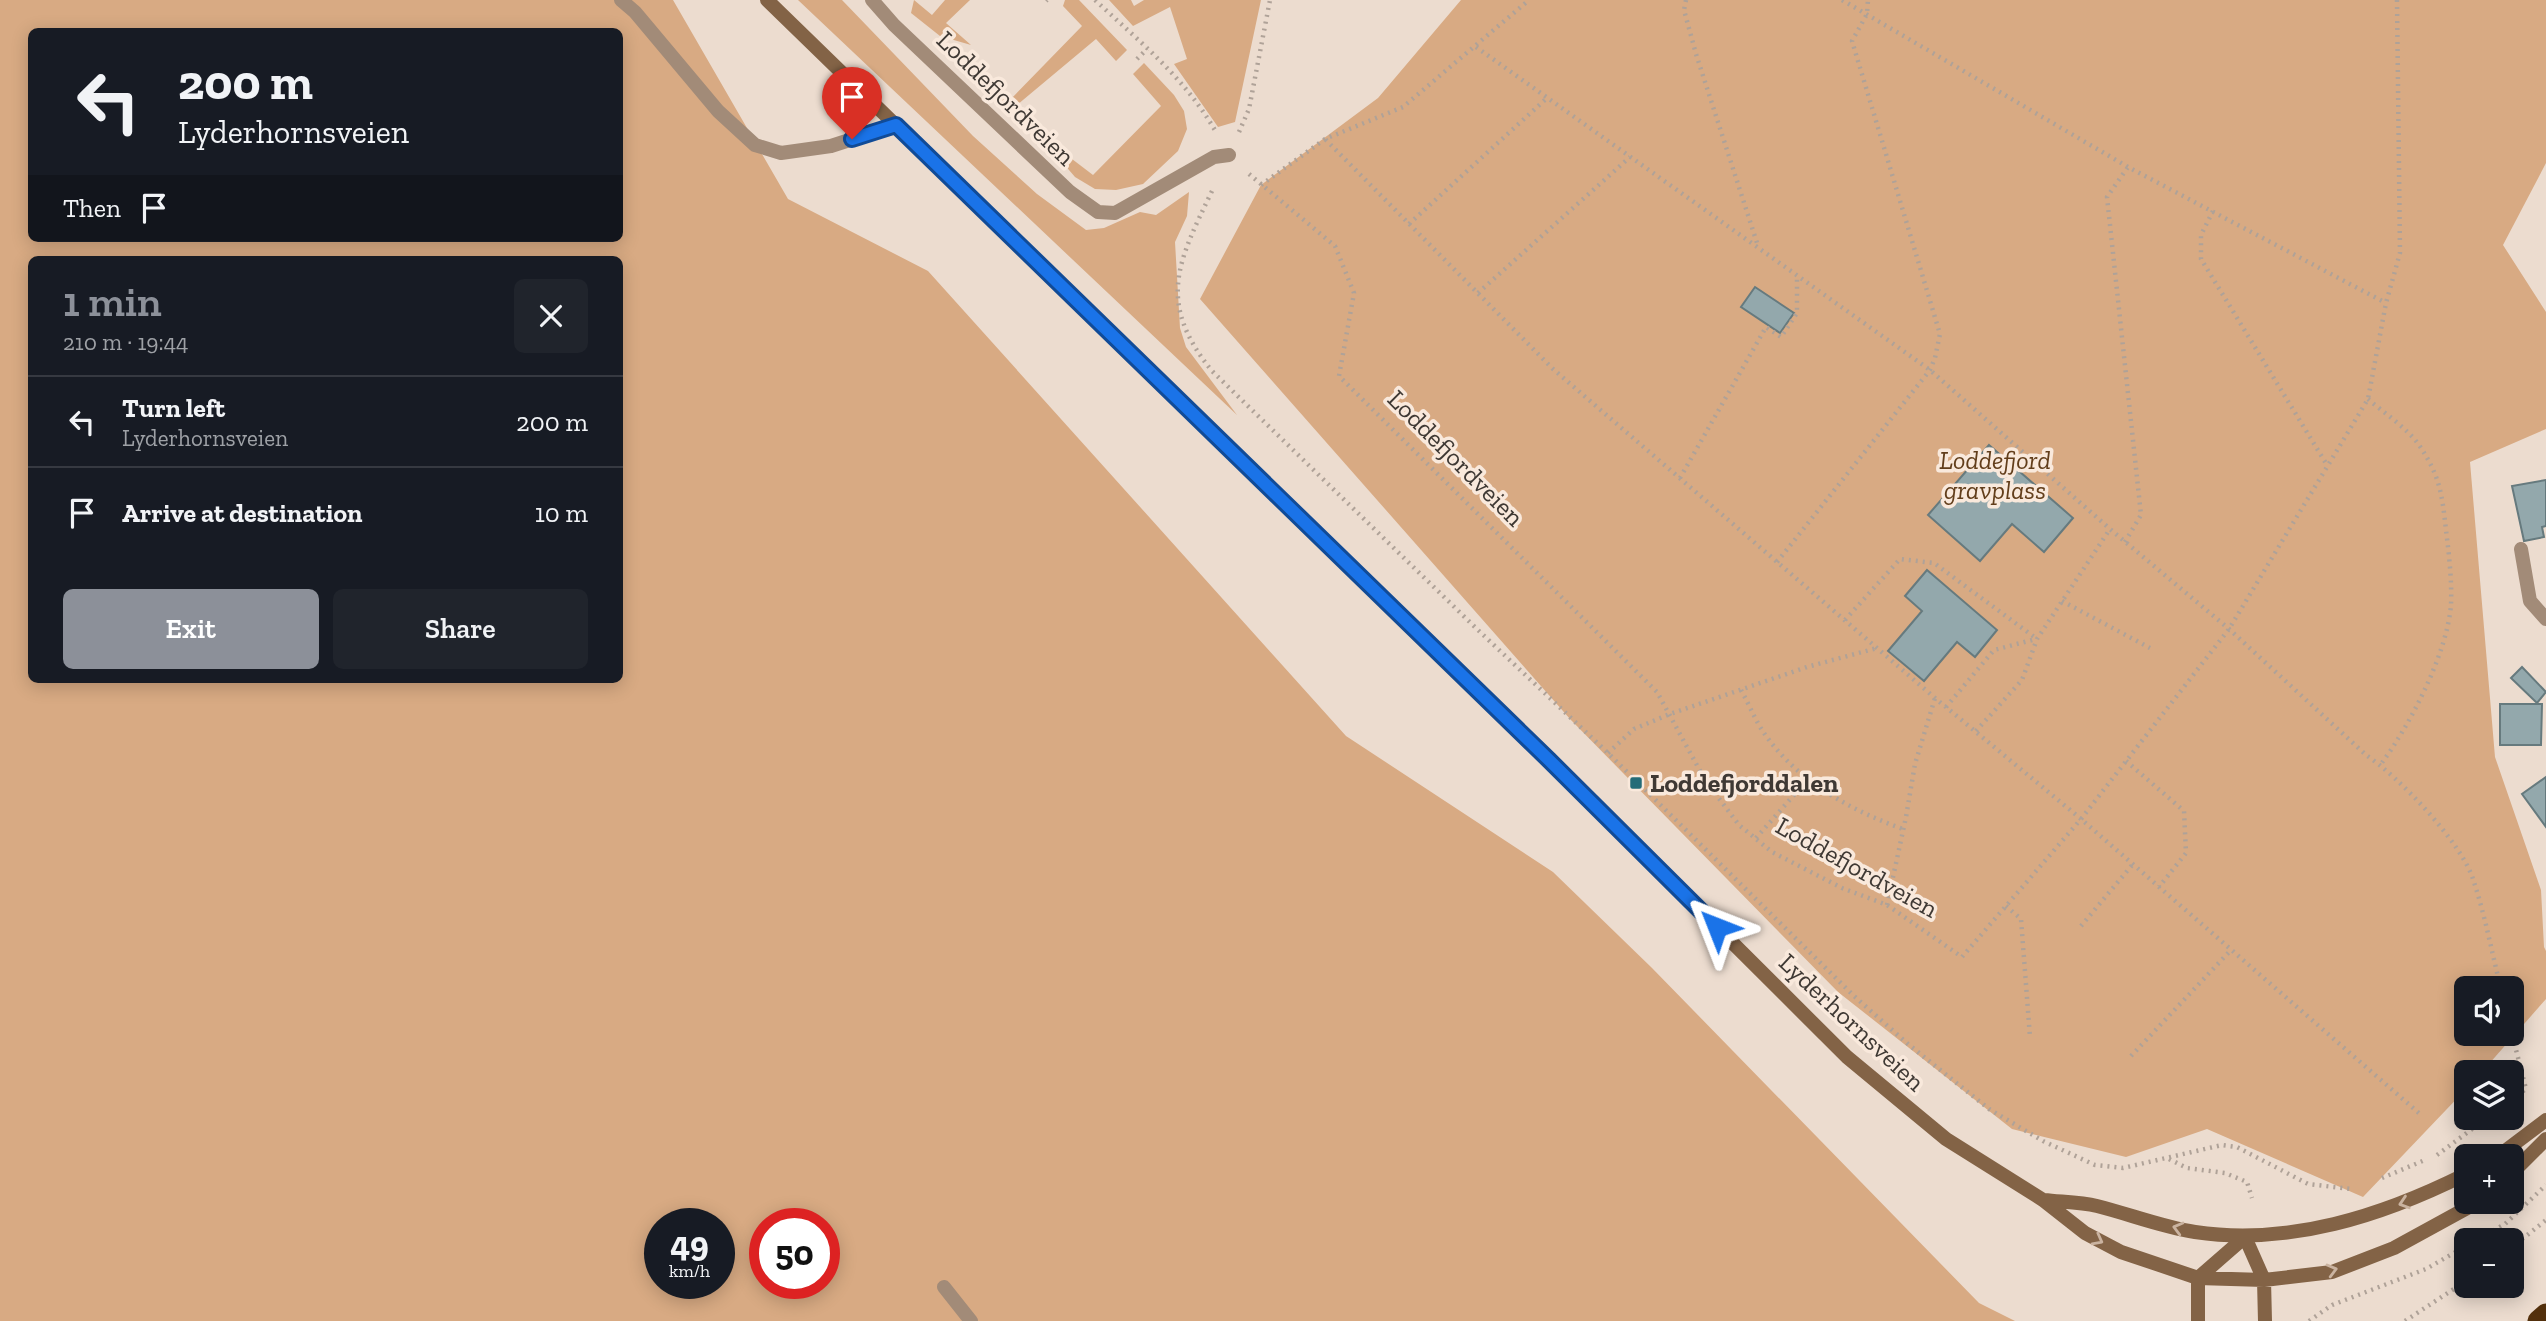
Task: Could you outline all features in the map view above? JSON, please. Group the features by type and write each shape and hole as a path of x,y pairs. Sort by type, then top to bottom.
{"highway":[{"path":"2538,1321 2546,1314"}],"main road":[{"name":"Lyderhornsveien","path":"767,0 1549,760 1847,1057 1946,1139 2043,1200 2085,1233 2121,1252 2198,1278 2264,1280 2332,1272 2394,1248 2455,1214"},
{"path":"2514,1144 2546,1120"},
{"path":"2524,1161 2546,1139"},
{"name":"Lyderhornsveien","path":"2043,1200 2094,1205 2192,1232 2245,1237 2339,1224 2417,1199 2454,1180"},
{"path":"2198,1321 2198,1278 2245,1237 2264,1280 2265,1321"}],"lane":[{"path":"621,0 635,12 718,111 755,145 781,153 831,146 896,125"},
{"name":"Loddefjordveien","path":"872,0 894,25 1070,192 1098,212 1115,213 1214,157 1229,155"},
{"path":"2521,549 2530,601 2546,619"},
{"path":"944,1287 971,1321"}],"path":[{"name":"Loddefjordveien","path":"1095,0 1178,77 1200,104 1229,155 1335,246 1353,293 1339,376 1657,692 1705,780 1739,824 1772,852 1842,888 1886,905 1962,957 2081,819 2229,629 2368,398"},
{"path":"1270,0 1249,109 1183,253 1177,278 1177,300 1186,331 1196,351 1231,392 1608,753 1854,996 1908,1044 1989,1109 2043,1141 2095,1165 2123,1168 2222,1145 2237,1147 2308,1184 2353,1189"},
{"path":"1261,185 1325,139 1404,107 1529,0"},
{"path":"1686,0 1684,10 1696,54 1758,248"},
{"path":"1842,0 2128,167 2386,303"},
{"path":"1777,562 1930,370 1936,358 1940,334 1852,41 1867,14 1868,0"},
{"path":"2381,764 2398,742 2426,687 2443,641 2451,605 2448,541 2441,485 2418,443 2368,398 2386,303 2400,253 2397,0"},
{"path":"1476,47 1930,370 2125,542 2229,629 2366,755 2381,764 2447,832 2473,877 2498,976"},
{"path":"1137,59 1147,49"},
{"path":"1409,224 1547,98"},
{"path":"1325,139 1553,369 1935,698 2081,819 2420,1114"},
{"path":"1478,292 1630,157"},
{"path":"2125,542 2141,515 2107,197 2128,167"},
{"path":"2213,211 2200,235 2201,259 2328,465"},
{"path":"1680,478 1766,327 1781,337 1797,313 1797,276"},
{"path":"1976,731 2022,680 2037,639 2110,529"},
{"path":"1844,620 1900,559 1934,563 2037,639"},
{"path":"2062,601 2150,648"},
{"path":"1946,707 1994,650 2037,639"},
{"path":"1608,753 1634,729 1671,714 1807,667 1877,648"},
{"path":"1741,690 1765,734 1790,762 1823,791 1866,816 1903,829"},
{"path":"1886,905 1915,764 1935,698"},
{"path":"2126,761 2184,811 2186,853 2159,887"},
{"path":"1756,838 1809,778"},
{"path":"2081,926 2133,864"},
{"path":"2006,906 2021,919 2030,1037"},
{"path":"2131,1056 2231,950"},
{"path":"2378,1179 2438,1155 2471,1130"},
{"path":"2168,1158 2187,1168 2225,1174 2247,1182 2252,1199"},
{"path":"2498,1228 2546,1185"},
{"path":"2524,1238 2546,1220"},
{"path":"2309,1321 2332,1305 2426,1269 2454,1253"},
{"path":"2405,1321 2454,1289"}],"green space":[{"path":"0,0 673,0 788,199 928,271 1346,736 1553,872 1652,968 1979,1303 2015,1321 0,1321"},
{"path":"798,0 842,0 973,136 1037,194 1086,230 1104,228 1140,212 1156,215 1189,192 1187,216 1175,242 1180,328 1186,347 1237,415"},
{"path":"914,0 932,15 945,0 970,0 946,23 971,45 940,36 911,13"},
{"path":"1065,0 1079,0 1127,50 1116,61 1096,39 1017,105 1040,129 1035,135 984,85 991,79 1011,99 1082,26 1063,6"},
{"path":"1109,0 1131,0 1134,6 1144,0 1261,0 1235,122 1218,127 1174,64 1187,59 1170,7 1133,26"},
{"name":"Loddefjord gravplass","path":"1461,0 2546,0 2546,163 2503,245 2546,312 2546,429 2470,462 2495,757 2541,890 2546,951 2546,999 2524,1024 2524,976 2454,976 2454,1046 2505,1046 2492,1060 2454,1060 2454,1102 2363,1197 2207,1129 2126,1157 2012,1129 1838,992 1570,719 1200,299 1261,185 1378,98"},
{"path":"1144,63 1174,95 1184,111 1187,129 1178,151 1143,184 1116,190 1095,189 1075,177 1063,163 1072,159 1093,175 1161,106 1133,74"}],"building":[{"path":"1755,287 1794,313 1780,333 1741,307"},
{"path":"1989,445 2073,518 2044,552 2012,524 1980,561 1928,515"},
{"path":"2546,480 2546,526 2542,527 2544,537 2524,541 2512,486"},
{"path":"1927,570 1997,630 1975,657 1957,642 1924,681 1888,651 1922,611 1905,596"},
{"path":"2522,667 2546,692 2537,703 2511,678"},
{"path":"2500,704 2542,704 2541,745 2500,745"},
{"path":"2546,777 2546,827 2522,794"}],"place":[{"name":"Loddefjorddalen","path":"1636,783"}],"route":[{"path":"852,139 896,125 1717,927"}]}
